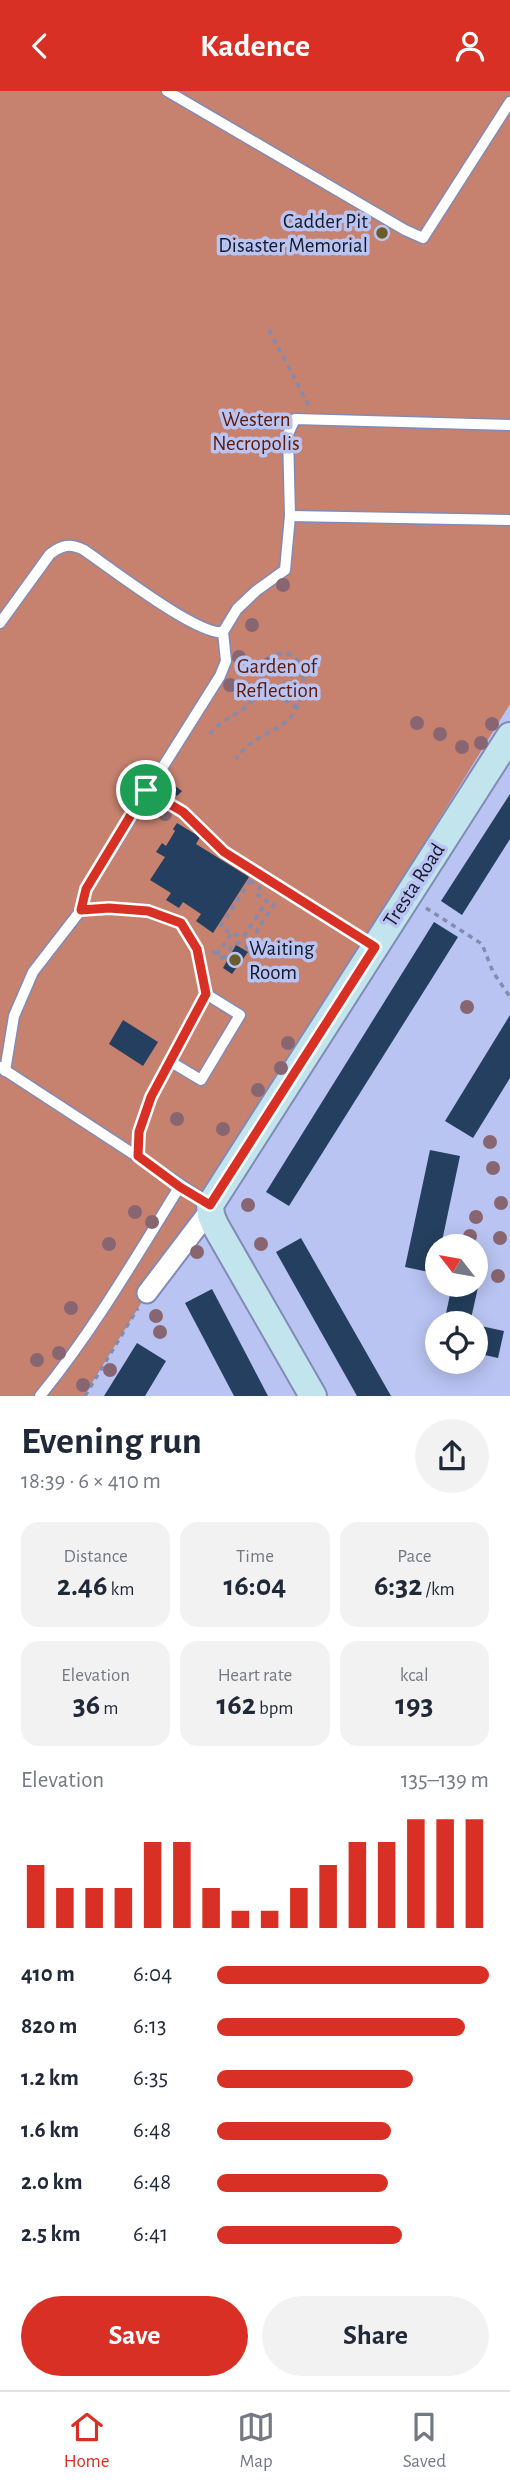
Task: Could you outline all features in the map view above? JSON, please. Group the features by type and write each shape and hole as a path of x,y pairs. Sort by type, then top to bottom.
{"street":[{"name":"Tresta Road","path":"210,1207 510,736"},
{"path":"147,1293 210,1207"},
{"path":"210,1207 215,1225 312,1396"}],"lane":[{"path":"167,91 393,223 423,237 510,102"},
{"path":"210,1207 138,1156 3,1069 14,1016 33,972 81,910 86,889 220,676 226,661 223,632 237,609 285,570 290,516 288,434 295,419 510,425"},
{"path":"290,516 510,520"},
{"path":"0,623 4,611 50,554 59,547 75,545 191,623 215,633 223,632"},
{"path":"146,790 183,812 224,852 375,947"},
{"path":"81,910 109,908 148,911 181,923 197,949 206,994 147,1109 139,1132 138,1156"},
{"path":"171,1062 201,1080 240,1015 206,994"},
{"path":"40,1396 127,1272 180,1187"}],"path":[{"path":"269,330 317,420"},
{"path":"210,734 226,718 252,701 258,692 265,660 274,654 285,653 299,661 303,678 298,708 290,719 249,744 236,759"},
{"path":"298,708 285,700 281,688 288,681 301,691"},
{"path":"250,881 262,888 256,894 267,901 256,918 244,936 231,934 222,926 250,881"},
{"path":"225,959 233,944 239,943 246,948 279,897 272,893"},
{"path":"408,896 482,944 493,972 510,997"},
{"path":"256,918 263,922"},
{"path":"218,955 231,934"},
{"path":"85,1396 147,1293"}],"green space":[{"name":"Western Necropolis","path":"0,91 510,91 510,704 84,1396 0,1396"}],"building":[{"path":"168,781 182,791 177,796 163,786"},
{"path":"510,794 510,839 462,915 441,901"},
{"path":"177,823 200,837 196,844 249,877 213,933 196,921 201,914 183,902 179,908 166,900 171,893 150,880 165,857 156,852 162,843 166,846"},
{"path":"434,922 458,937 289,1206 266,1192"},
{"name":"Waiting Room","path":"236,945 248,952 232,974 223,968"},
{"path":"510,1015 510,1078 473,1138 445,1121"},
{"path":"123,1020 158,1042 143,1066 109,1044"},
{"path":"430,1150 460,1156 444,1234 425,1234 425,1271 405,1267"},
{"path":"301,1238 391,1396 357,1396 276,1252"},
{"path":"212,1289 268,1396 234,1396 185,1303"},
{"path":"449,1297 476,1297 473,1311 447,1311"},
{"path":"488,1328 504,1331 498,1358 488,1356"},
{"path":"137,1343 166,1361 145,1396 104,1396"}],"place":[{"name":"Cadder Pit Disaster Memorial","path":"382,233"},
{"name":"Waiting Room","path":"235,960"}],"route":[{"path":"146,790 183,812 224,852 375,947 210,1205 138,1156 139,1132 151,1097 206,994 197,949 181,923 148,911 109,908 81,910 86,889 146,790"}],"park label":[{"name":"Garden of Reflection","path":"277,678"}]}
